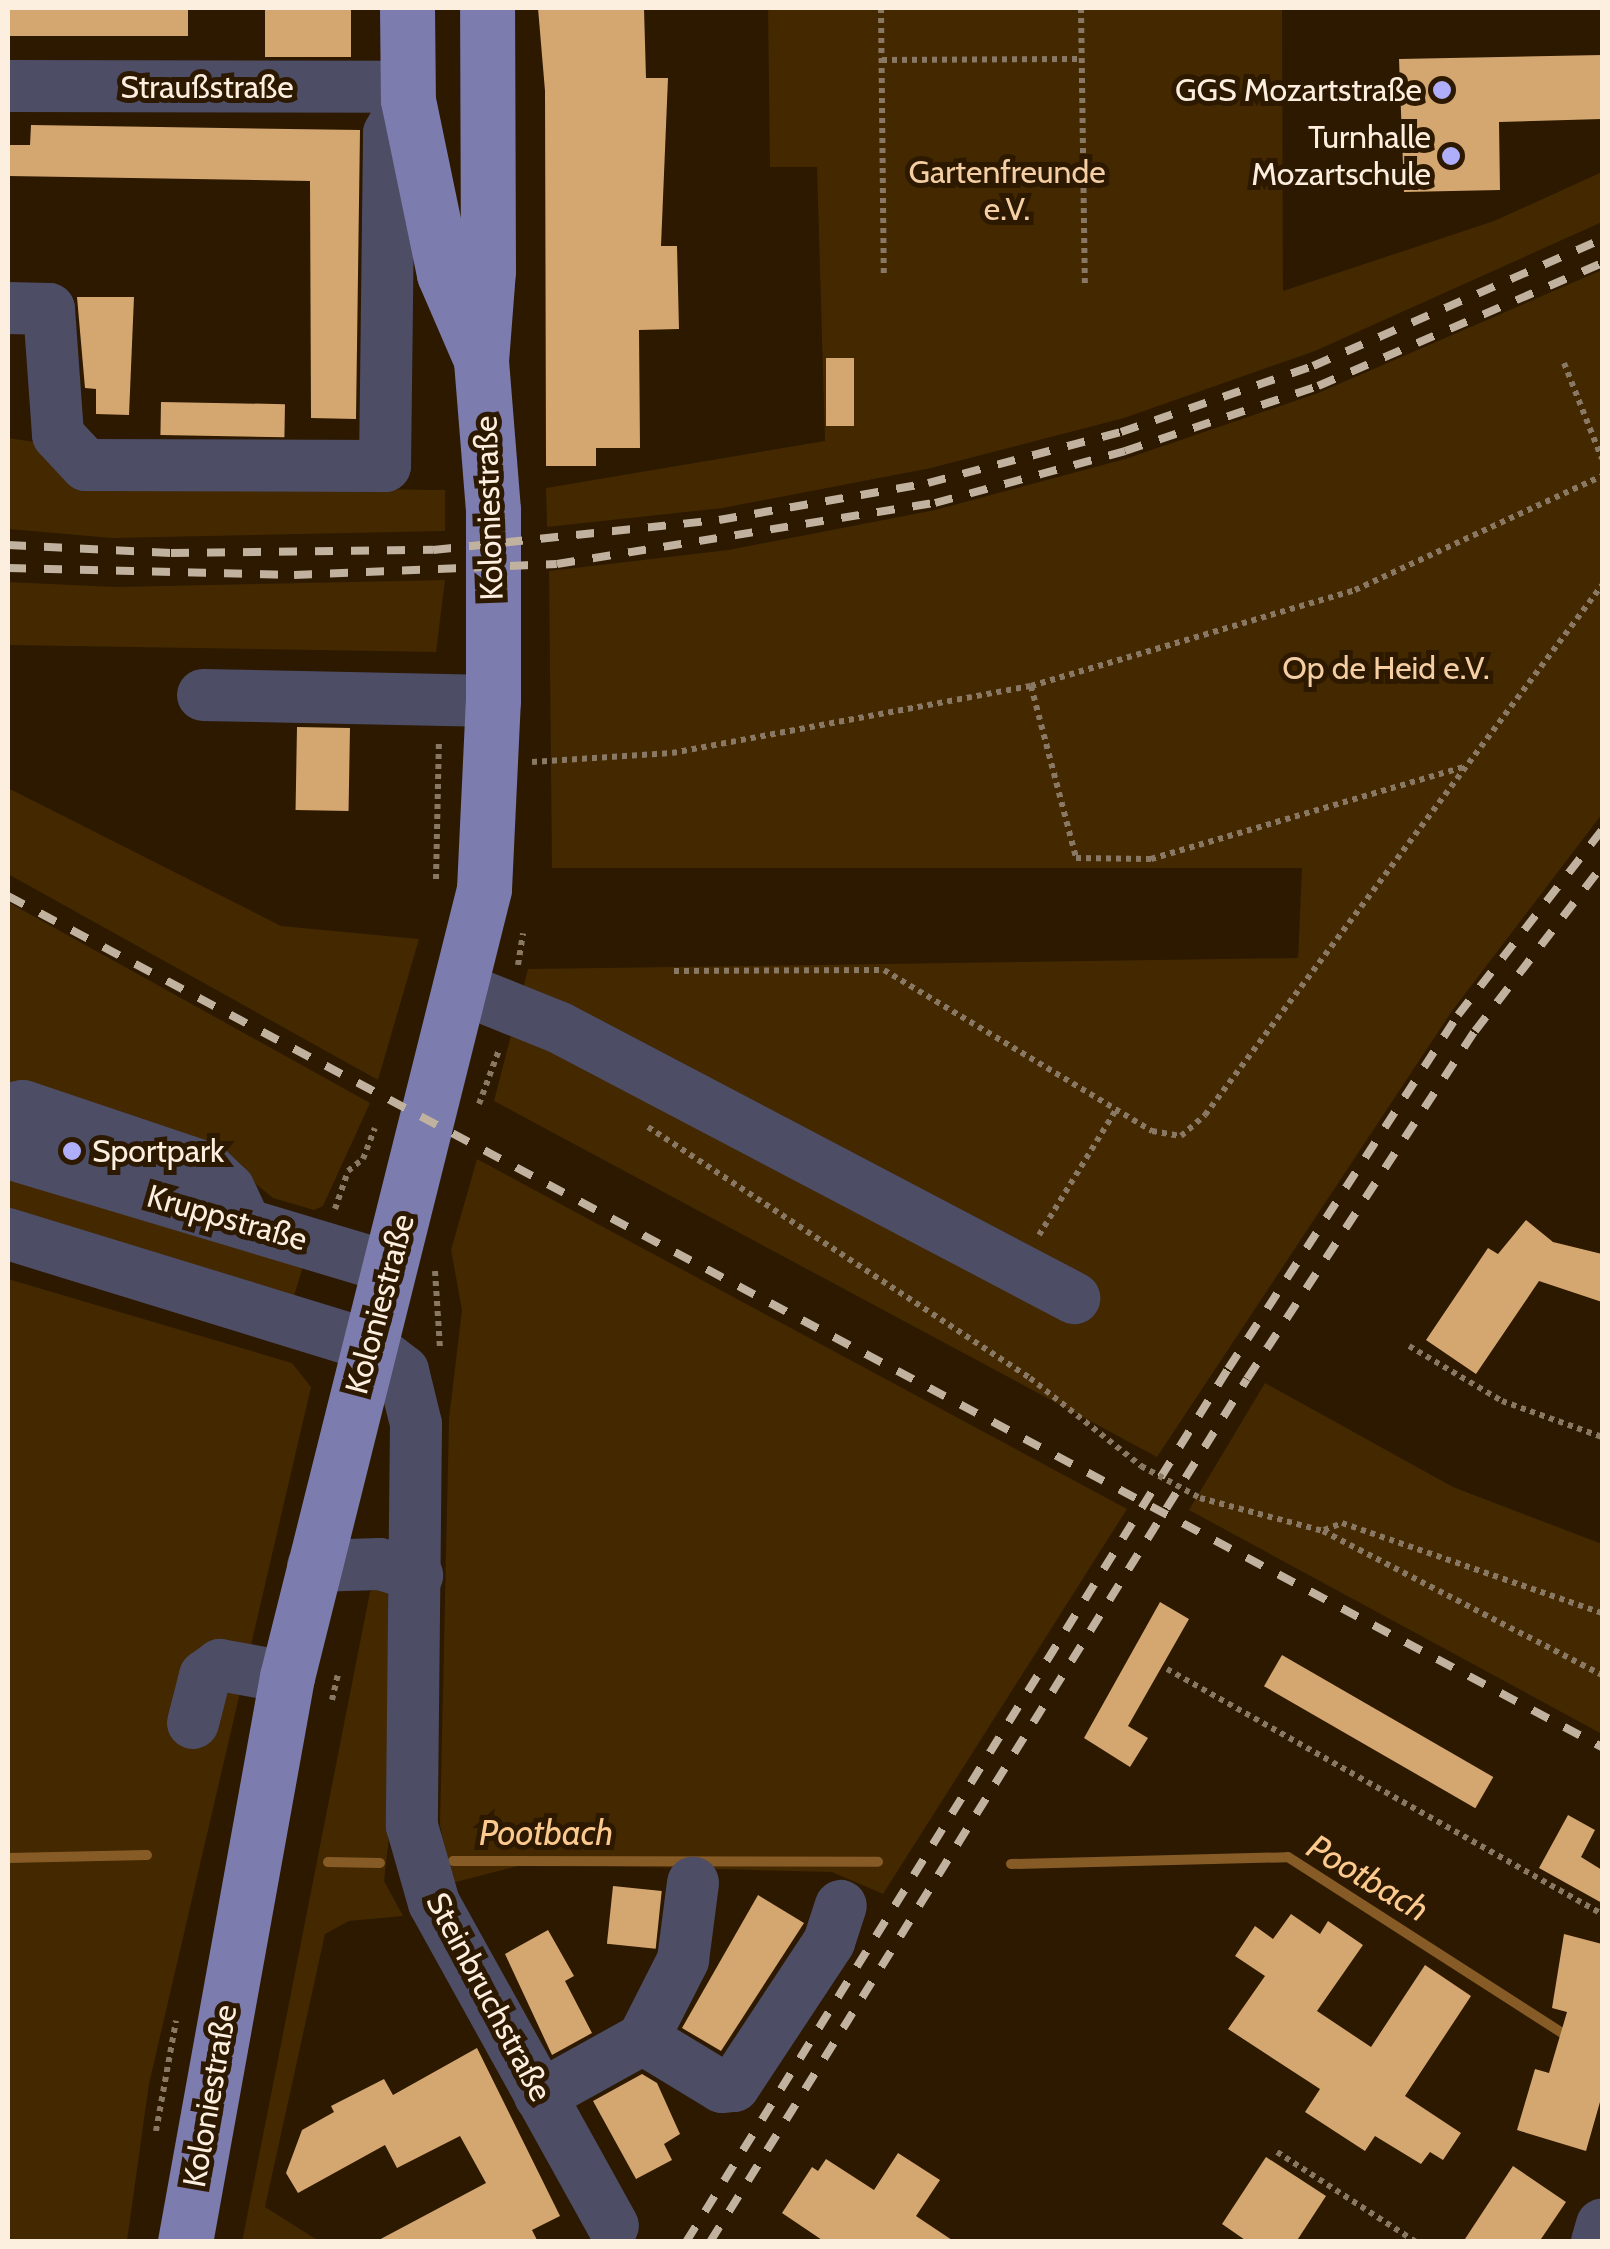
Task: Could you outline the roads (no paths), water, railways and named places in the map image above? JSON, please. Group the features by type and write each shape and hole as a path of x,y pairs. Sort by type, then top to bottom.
{"main road":[{"name":"Koloniestraße","path":"407,8 408,94 444,274 481,361"},
{"name":"Koloniestraße","path":"184,2242 287,1678 388,1267 463,989 484,889 494,701 493,510 481,361 488,270 487,8"}],"street":[{"name":"Straußstraße","path":"8,86 408,94"},
{"name":"Koloniestraße","path":"8,308 49,309 58,436 86,464 384,466 389,133 408,94"},
{"path":"203,694 494,701"},
{"path":"463,989 560,1028 1020,1266 1074,1298"},
{"path":"8,1108 22,1106 207,1168 230,1189 245,1224"},
{"name":"Kruppstraße","path":"8,1153 388,1267"},
{"path":"8,1234 369,1346"},
{"name":"Steinbruchstraße","path":"369,1346 404,1371 415,1400 417,1575 412,1826 434,1903 613,2226"},
{"path":"313,1566 380,1564 417,1575"},
{"path":"192,1723 205,1676 220,1665 287,1678"},
{"path":"540,2096 643,2039 683,1960 693,1884"},
{"path":"643,2039 722,2087 734,2086 829,1942 840,1906"},
{"path":"1598,2242 1602,2225"}],"waterway":[{"name":"Pootbach","path":"8,1858 147,1855"},
{"name":"Pootbach","path":"1011,1864 1288,1857 1572,2039"},
{"name":"Pootbach","path":"453,1861 878,1862"},
{"name":"Pootbach","path":"328,1862 380,1863"}],"railway":[{"path":"8,545 171,553 433,550 719,520 928,483 1121,432 1313,366 1602,239"},
{"path":"8,568 294,575 557,564 935,503 1125,451 1318,386 1602,263"},
{"path":"686,2242 1228,1369 1458,1015 1602,830"},
{"path":"710,2242 1247,1379 1475,1031 1602,866"},
{"path":"8,896 1602,1747"}],"place":[{"name":"GGS Mozartstraße","path":"1442,90"},
{"name":"Turnhalle Mozartschule","path":"1451,156"},
{"name":"Sportpark","path":"72,1151"}],"park label":[{"name":"Gartenfreunde e.V.","path":"1007,192"},
{"name":"Op de Heid e.V.","path":"1386,668"}]}
